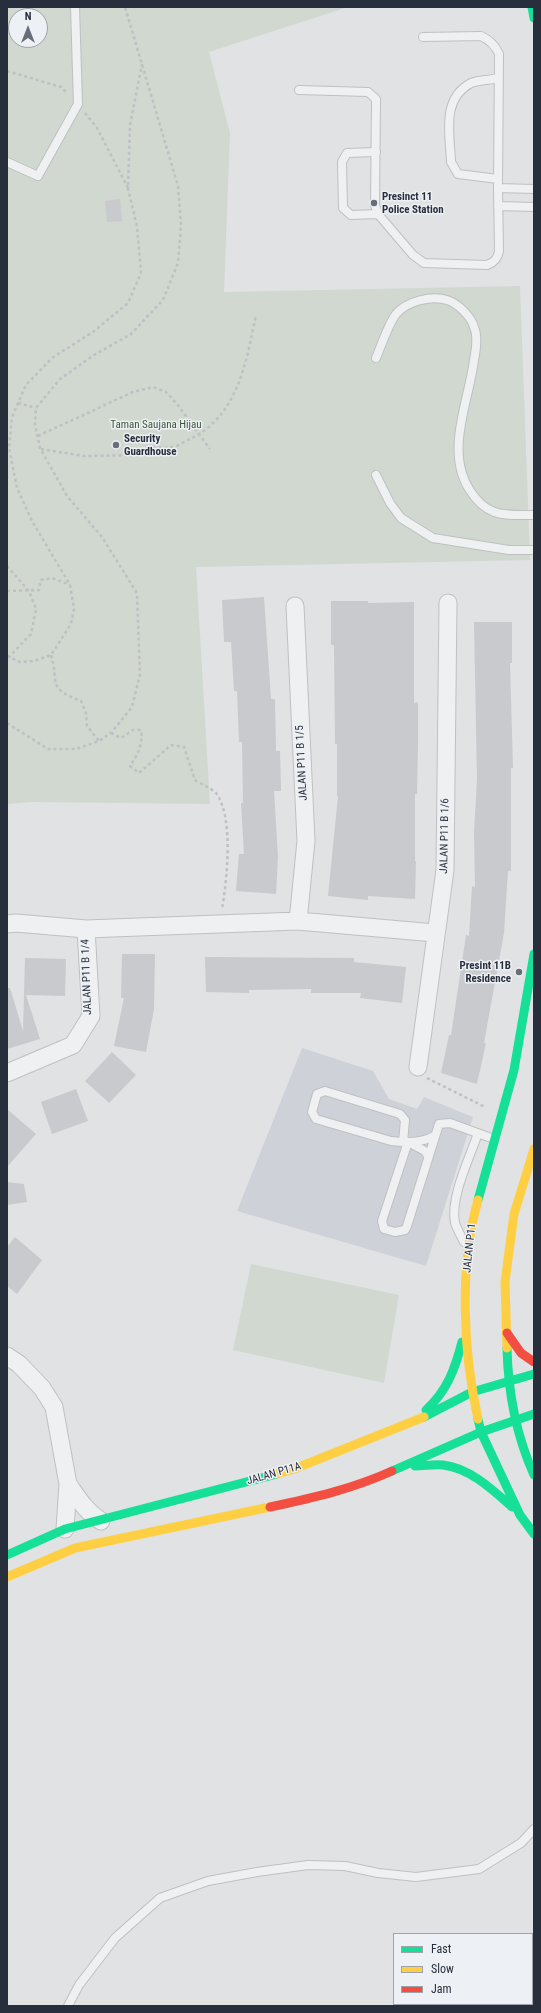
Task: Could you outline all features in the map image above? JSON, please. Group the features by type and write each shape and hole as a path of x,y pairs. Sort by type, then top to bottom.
{"main road":[{"path":"532,7 534,18"},
{"name":"JALAN P11","path":"534,954 514,1070 473,1217 468,1250 465,1334 472,1392 482,1432 520,1515 534,1534"},
{"path":"534,1149 514,1214 505,1282 508,1382 524,1452 534,1475"},
{"path":"507,1333 521,1353 534,1362"},
{"path":"412,1423 439,1400 452,1379 465,1334"},
{"name":"JALAN P11A","path":"7,1555 65,1529 101,1521 294,1469 412,1423 472,1392 534,1374"},
{"path":"7,1577 76,1548 318,1497 361,1485 408,1466 482,1432 534,1414"},
{"path":"408,1466 445,1465 472,1475 493,1490 520,1515"}],"street":[{"name":"JALAN P11 B 1/6","path":"418,1067 435,933 445,870 448,603"},
{"name":"JALAN P11 B 1/5","path":"295,606 306,842 298,921"},
{"path":"7,924 16,923 86,929 298,921 435,933"},
{"name":"JALAN P11 B 1/4","path":"7,1073 73,1045 91,1016 86,929"},
{"path":"7,1356 19,1364 42,1388 54,1407 68,1484 65,1529"},
{"path":"68,1484 92,1516 101,1521"}],"lane":[{"path":"7,162 38,176 78,104 75,7"},
{"path":"299,90 368,92 372,95 376,99 375,205 378,214 413,255 424,263 487,265 498,258 499,251 499,54 496,46 488,39 481,36 423,37"},
{"path":"498,179 458,174 454,169 451,162 449,110 453,101 472,83 499,78"},
{"path":"376,152 347,153 345,156 342,162 343,208 351,215 378,214"},
{"path":"498,188 534,189"},
{"path":"498,206 534,207"},
{"path":"376,358 397,314 412,303 427,298 447,300 467,314 474,327 476,347 473,369 460,424 459,452 464,480 476,501 490,511 502,516 534,515"},
{"path":"376,475 390,503 401,518 432,538 509,550 534,550"},
{"path":"434,1136 428,1140 406,1142 391,1141 316,1119 312,1112 317,1094 325,1092 400,1114 405,1120 406,1142 382,1221 384,1229 401,1232 408,1226 434,1136 439,1124 443,1122 495,1140"},
{"path":"468,1250 456,1223 455,1207 458,1191 478,1133"},
{"path":"406,1142 425,1151 428,1156"},
{"path":"68,2006 80,1985 115,1938 160,1898 208,1881 308,1865 345,1866 378,1873 416,1877 479,1869 521,1843 534,1829"}],"path":[{"path":"7,723 48,749 76,749 99,741 111,733 132,707 140,675 137,593 102,537 67,496 40,448 35,424 36,408 60,379 94,355 131,334 163,300 178,263 181,225 178,186 126,7"},
{"path":"128,189 130,125 142,64"},
{"path":"7,71 61,87 78,104 98,128 128,189 137,226 141,272 128,303 93,332 52,358 26,385 12,417 9,448 17,488 32,521 70,585 74,609 70,624 51,655 34,661 20,662 8,657 31,634 36,609 29,591 7,566"},
{"path":"40,448 84,456 147,455 147,447 173,447 199,435 219,417 238,388 246,363 256,315"},
{"path":"38,436 133,392 153,387 166,392 177,404 210,449"},
{"path":"18,403 36,408"},
{"path":"7,591 39,590 41,580 52,578 70,585"},
{"path":"51,655 55,667 53,674 56,686 66,695 81,701 86,713 87,726 99,741"},
{"path":"111,733 121,738 133,730 141,730 142,741 139,753 130,766 139,773 172,745 184,747 195,780 215,792 225,811 228,875 220,924"},
{"path":"418,1067 428,1079 486,1108"}],"shaded area":[{"path":"302,1048 373,1071 389,1099 417,1109 424,1097 473,1117 426,1266 237,1211"}],"green space":[{"name":"Taman Saujana Hijau","path":"7,7 348,7 209,52 230,133 224,292 520,286 530,560 196,567 210,804 31,802 7,804"},
{"path":"251,1264 399,1295 384,1383 233,1350"}],"building":[{"path":"120,199 122,221 107,222 105,201"},
{"path":"264,597 271,699 275,699 276,751 280,751 281,791 274,791 278,857 276,894 236,891 239,854 244,854 241,803 243,803 242,742 239,742 237,691 234,691 231,642 224,642 222,600"},
{"path":"331,601 368,601 368,603 414,602 414,703 418,702 417,794 415,794 415,899 368,896 368,900 328,896 338,796 337,744 335,744 334,645 331,645"},
{"path":"474,622 512,622 512,663 510,663 513,768 511,768 511,871 508,871 504,933 484,1043 486,1043 477,1084 441,1073 449,1035 451,1035 466,935 469,936 472,886 475,887 474,833 477,779"},
{"path":"122,954 155,954 154,1009 146,1052 114,1046 124,998 121,998"},
{"path":"205,957 354,958 354,962 406,967 402,1003 360,998 361,993 311,993 311,989 249,990 249,993 206,992"},
{"path":"25,958 66,959 65,996 26,995 40,1039 7,1049 7,988 10,988 23,1031"},
{"path":"112,1052 136,1075 109,1103 85,1081"},
{"path":"76,1089 88,1121 52,1134 41,1102"},
{"path":"7,1109 36,1134 7,1167"},
{"path":"7,1182 24,1184 27,1202 7,1205"},
{"path":"15,1237 42,1260 17,1294 7,1286 7,1247"}],"traffic: fast":[{"path":"532,7 534,18"},
{"path":"478,1200 514,1070 534,954"},
{"path":"426,1410 440,1395 445,1387 453,1370 462,1342"},
{"path":"507,1348 509,1380 514,1413 522,1444 534,1475"},
{"path":"424,1417 472,1392 534,1374"},
{"path":"392,1471 481,1432 534,1414"},
{"path":"478,1419 481,1432 520,1515 534,1534"},
{"path":"415,1466 443,1465 462,1470 472,1475 512,1507"},
{"path":"7,1555 65,1529 277,1474"}],"traffic: slow":[{"path":"507,1348 505,1282 514,1214 534,1149"},
{"path":"478,1200 468,1253 465,1309 469,1366 478,1419"},
{"path":"277,1474 294,1469 424,1417"},
{"path":"7,1577 75,1548 270,1507"}],"traffic: jam":[{"path":"507,1333 521,1353 534,1362"},
{"path":"270,1507 332,1492 362,1483 392,1471"}],"place":[{"name":"Presinct 11 Police Station","path":"374,203"},
{"name":"Security Guardhouse","path":"116,445"},
{"name":"Presint 11B Residence","path":"519,972"}]}
